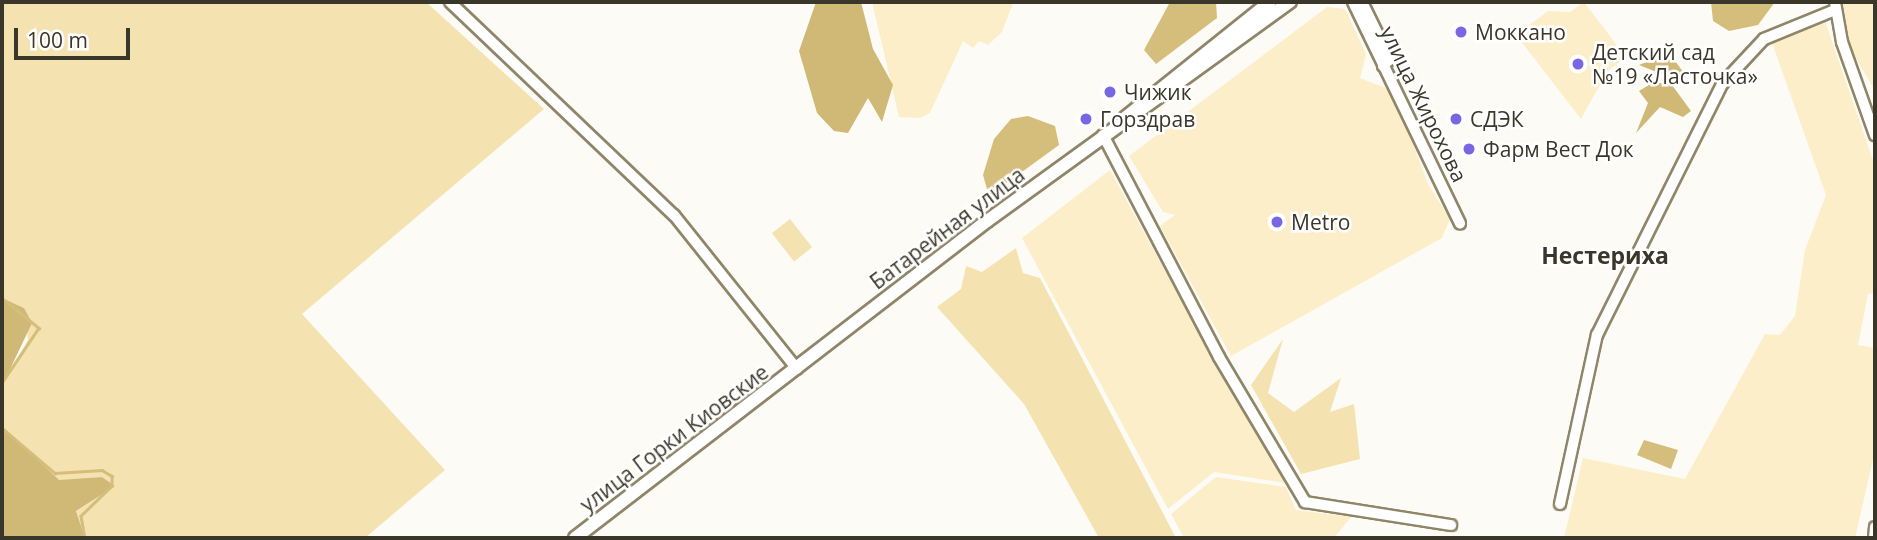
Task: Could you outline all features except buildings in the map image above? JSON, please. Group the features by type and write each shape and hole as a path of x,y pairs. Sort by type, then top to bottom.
{"main road":[{"name":"Батарейная улица","path":"1122,121 1139,101 1270,2"},
{"name":"Батарейная улица","path":"797,369 1103,135 1290,2"},
{"name":"улица Горки Киовские","path":"575,538 797,369"}],"street":[{"path":"450,2 674,215 797,369"},
{"name":"улица Жирохова","path":"1353,2 1387,63"},
{"name":"улица Жирохова","path":"1362,2 1460,223"},
{"path":"1560,504 1597,335 1722,84 1764,39 1835,6 1875,135"},
{"path":"1103,135 1219,358 1305,502 1451,525"},
{"path":"1874,538 1875,527"}],"shaded area":[{"path":"2,2 426,2 544,109 302,314 445,470 365,538 85,538 76,511 115,486 102,477 59,481 2,426 2,386 28,340 24,308 2,298"},
{"path":"816,2 861,2 873,49 893,85 882,122 868,98 848,133 834,131 817,113 799,51"},
{"path":"872,2 1013,3 1002,32 988,45 979,41 973,48 963,41 930,113 920,118 899,117"},
{"path":"1170,2 1216,2 1217,18 1156,64 1144,50"},
{"name":"Детский сад №19 «Ласточка»","path":"1584,2 1626,57 1607,72 1581,119 1516,35 1548,11 1570,12"},
{"path":"1711,2 1775,2 1758,25 1729,31 1713,21"},
{"path":"1843,2 1875,2 1875,91 1846,41"},
{"path":"1327,7 1345,9 1366,54 1360,78 1393,91 1428,184 1450,219 1442,238 1231,356 1160,226 1175,215 1163,212 1129,156"},
{"path":"1824,18 1875,166 1875,293 1868,294 1858,345 1875,348 1875,451 1855,538 1564,538 1583,458 1685,479 1765,334 1780,335 1795,316 1805,250 1826,195 1771,40"},
{"path":"1669,53 1684,73 1677,80 1639,65"},
{"path":"1654,82 1672,85 1691,111 1683,117 1660,107 1636,133 1648,103 1639,91"},
{"path":"1028,116 1055,126 1059,145 989,196 983,175 994,139 1011,119"},
{"path":"1110,170 1219,370 1224,369 1285,483 1214,472 1168,509 1022,238"},
{"path":"790,219 812,247 794,262 772,233"},
{"path":"1016,248 1023,273 1040,278 1176,538 1099,538 1024,404 937,307 961,289 966,266 982,272"},
{"path":"2,298 24,308 32,323 2,386"},
{"path":"1283,339 1268,393 1294,412 1341,378 1330,412 1354,404 1360,459 1301,474 1251,385"},
{"path":"2,426 59,480 102,477 115,486 76,511 85,538 2,538"},
{"path":"1644,440 1678,450 1671,469 1637,455"},
{"path":"1216,477 1286,487 1296,510 1351,517 1334,538 1184,538 1171,514"}],"waterway":[{"path":"2,298 39,328 2,383"},
{"path":"2,428 55,473 102,470 112,476 112,486 81,516 85,538"}],"place":[{"name":"Моккано","path":"1461,32"},
{"name":"Детский сад №19 «Ласточка»","path":"1578,64"},
{"name":"Чижик","path":"1110,92"},
{"name":"Горздрав","path":"1086,119"},
{"name":"СДЭК","path":"1456,119"},
{"name":"Фарм Вест Док","path":"1469,149"},
{"name":"Metro","path":"1277,222"}],"district":[{"name":"Нестериха","path":"1605,255"}]}
